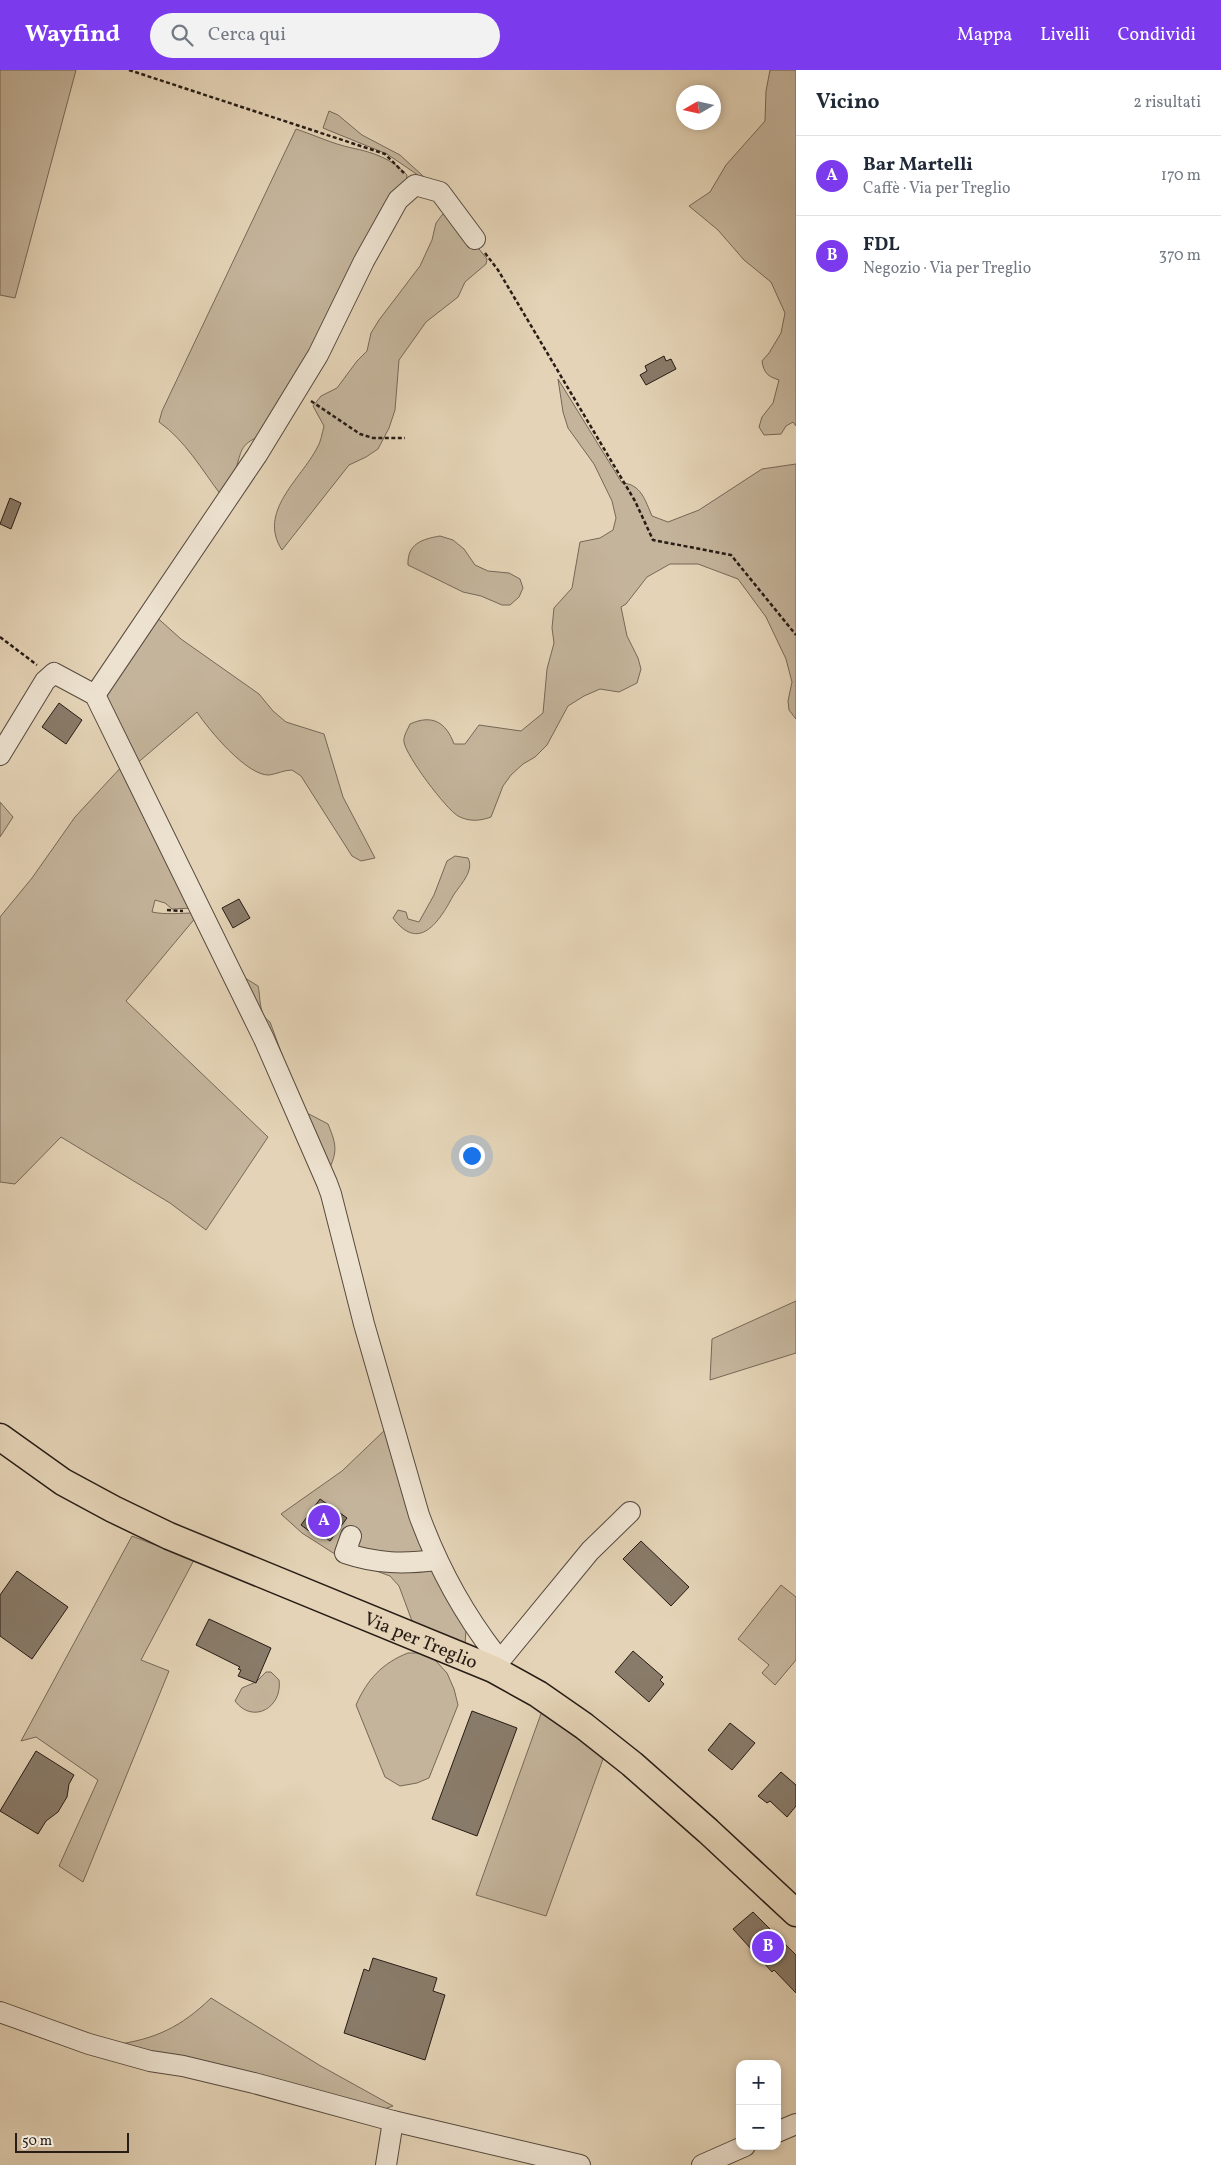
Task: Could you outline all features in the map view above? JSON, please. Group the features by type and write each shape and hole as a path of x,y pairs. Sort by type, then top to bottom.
{"main road":[{"name":"Via per Treglio","path":"0,1437 63,1482 169,1536 493,1669 538,1694 625,1758 708,1831 796,1913"}],"street":[{"path":"95,695 257,455 294,395 318,355 364,261 398,200 415,185 440,192 475,239"},
{"path":"0,755 45,681 54,673 95,695 264,1038 331,1194 384,1397 420,1514 438,1560 461,1607 494,1654 493,1669"},
{"path":"493,1669 590,1551 630,1512"},
{"path":"351,1536 345,1552 366,1560 410,1563 438,1560"},
{"path":"0,2012 98,2047 150,2061 183,2066 254,2083 393,2121 580,2165"},
{"path":"386,2165 393,2121"},
{"path":"781,2130 796,2124"},
{"path":"702,2165 736,2150"}],"path":[{"path":"130,70 384,154 415,185"},
{"path":"475,239 498,270 635,501 653,540 731,555 796,635"},
{"path":"294,395 300,394 360,434 373,438 405,438"},
{"path":"0,637 36,664 54,673"}],"shaded area":[{"path":"0,70 76,70 15,298 0,295"},
{"path":"770,70 796,70 796,426 793,422 786,426 781,434 764,435 759,427 762,417 773,403 779,380 767,374 762,361 781,333 785,313 771,282 744,260 718,230 689,206 710,192 726,165 765,121 766,91"},
{"path":"329,111 338,115 362,135 400,155 434,186 387,154 323,128"},
{"path":"296,129 389,160 407,175 406,184 335,335 333,347 327,357 260,436 248,442 242,449 233,477 221,495 185,446 159,422 162,411"},
{"path":"449,211 487,259 486,264 465,282 458,297 426,322 399,360 395,410 389,428 378,449 349,465 282,550 276,536 275,522 278,509 284,496 318,446 324,426 313,406 321,396 337,388 367,351 371,333 420,266 432,240 436,223 442,215"},
{"path":"558,379 622,483 634,486 642,494 652,516 668,522 699,510 762,469 796,464 796,719 789,710 788,701 792,682 786,659 766,617 738,579 698,564 670,564 647,577 626,604 621,607 627,636 638,658 641,669 637,683 619,692 600,689 568,706 547,745 535,757 523,764 511,775 503,786 491,817 470,820 458,816 452,811 427,782 406,749 404,740 410,724 425,720 437,722 447,730 454,744 465,744 479,725 521,731 543,713 547,669 554,643 552,628 554,608 572,588 580,542 600,538 613,530 616,518 612,501 594,464 568,428 563,412"},
{"path":"440,536 453,540 464,549 475,565 488,571 509,573 520,579 523,588 519,597 510,605 502,605 481,596 463,592 408,565 408,558 413,547 422,541"},
{"path":"153,614 181,639 259,694 273,711 286,722 324,734 343,797 375,858 361,861 352,856 301,776 292,770 269,775 250,768 219,740 197,712 135,765 103,688"},
{"path":"124,764 193,908 172,909 165,903 155,900 152,912 168,914 195,913 197,916 126,1001 268,1137 206,1230 170,1203 61,1137 15,1184 0,1182 0,917 32,878 75,817"},
{"path":"0,802 13,817 0,837"},
{"path":"455,856 468,858 470,863 468,873 435,924 428,930 420,933 411,933 402,928 393,918 398,910 406,912 408,919 419,922 434,895 447,861"},
{"path":"245,978 258,986 263,1015 270,1022 305,1117 309,1114 328,1124 335,1150 326,1176"},
{"path":"796,1301 796,1353 710,1380 712,1339"},
{"path":"388,1427 466,1629 465,1645 412,1621 399,1586 390,1576 341,1558 302,1533 281,1514 342,1471"},
{"path":"132,1536 194,1560 141,1660 169,1671 83,1882 59,1866 98,1780 36,1737 21,1741"},
{"path":"781,1585 796,1597 796,1660 775,1685 762,1673 769,1665 738,1639"},
{"path":"408,1653 424,1653 436,1661 447,1673 458,1705 429,1778 417,1783 400,1786 385,1777 356,1705 376,1673 390,1662"},
{"path":"266,1672 271,1672 279,1680 279,1690 272,1705 258,1712 250,1712 242,1708 235,1701 242,1688 256,1682"},
{"path":"542,1711 603,1759 546,1916 476,1895"},
{"path":"211,1998 319,2065 393,2106 381,2110 114,2045 143,2039 167,2030 189,2017"}],"building":[{"path":"664,356 666,361 671,359 676,369 646,385 640,375 647,371 645,366"},
{"path":"10,498 21,503 11,529 0,524"},
{"path":"59,703 82,720 66,744 42,727"},
{"path":"239,899 250,918 233,928 222,908"},
{"path":"320,1499 347,1518 330,1541 319,1533 316,1536 301,1525"},
{"path":"641,1541 689,1587 671,1606 623,1559"},
{"path":"17,1571 68,1607 32,1659 0,1636 0,1595"},
{"path":"209,1619 271,1648 256,1683 238,1676 241,1670 238,1669 240,1667 196,1645"},
{"path":"633,1651 663,1677 660,1680 664,1684 649,1702 615,1672"},
{"path":"472,1711 517,1728 477,1836 432,1819"},
{"path":"730,1723 755,1743 732,1770 708,1750"},
{"path":"36,1751 74,1775 69,1784 67,1797 58,1812 46,1821 38,1834 0,1811"},
{"path":"781,1772 796,1785 796,1806 787,1817 770,1801 767,1803 758,1796"},
{"path":"753,1912 796,1955 796,1993 774,1970 772,1972 733,1929"},
{"path":"373,1958 437,1978 433,1991 445,1995 425,2060 344,2033 364,1969 369,1971"}],"place":[{"name":"Bar Martelli","path":"324,1521"},
{"name":"FDL","path":"768,1947"}]}
